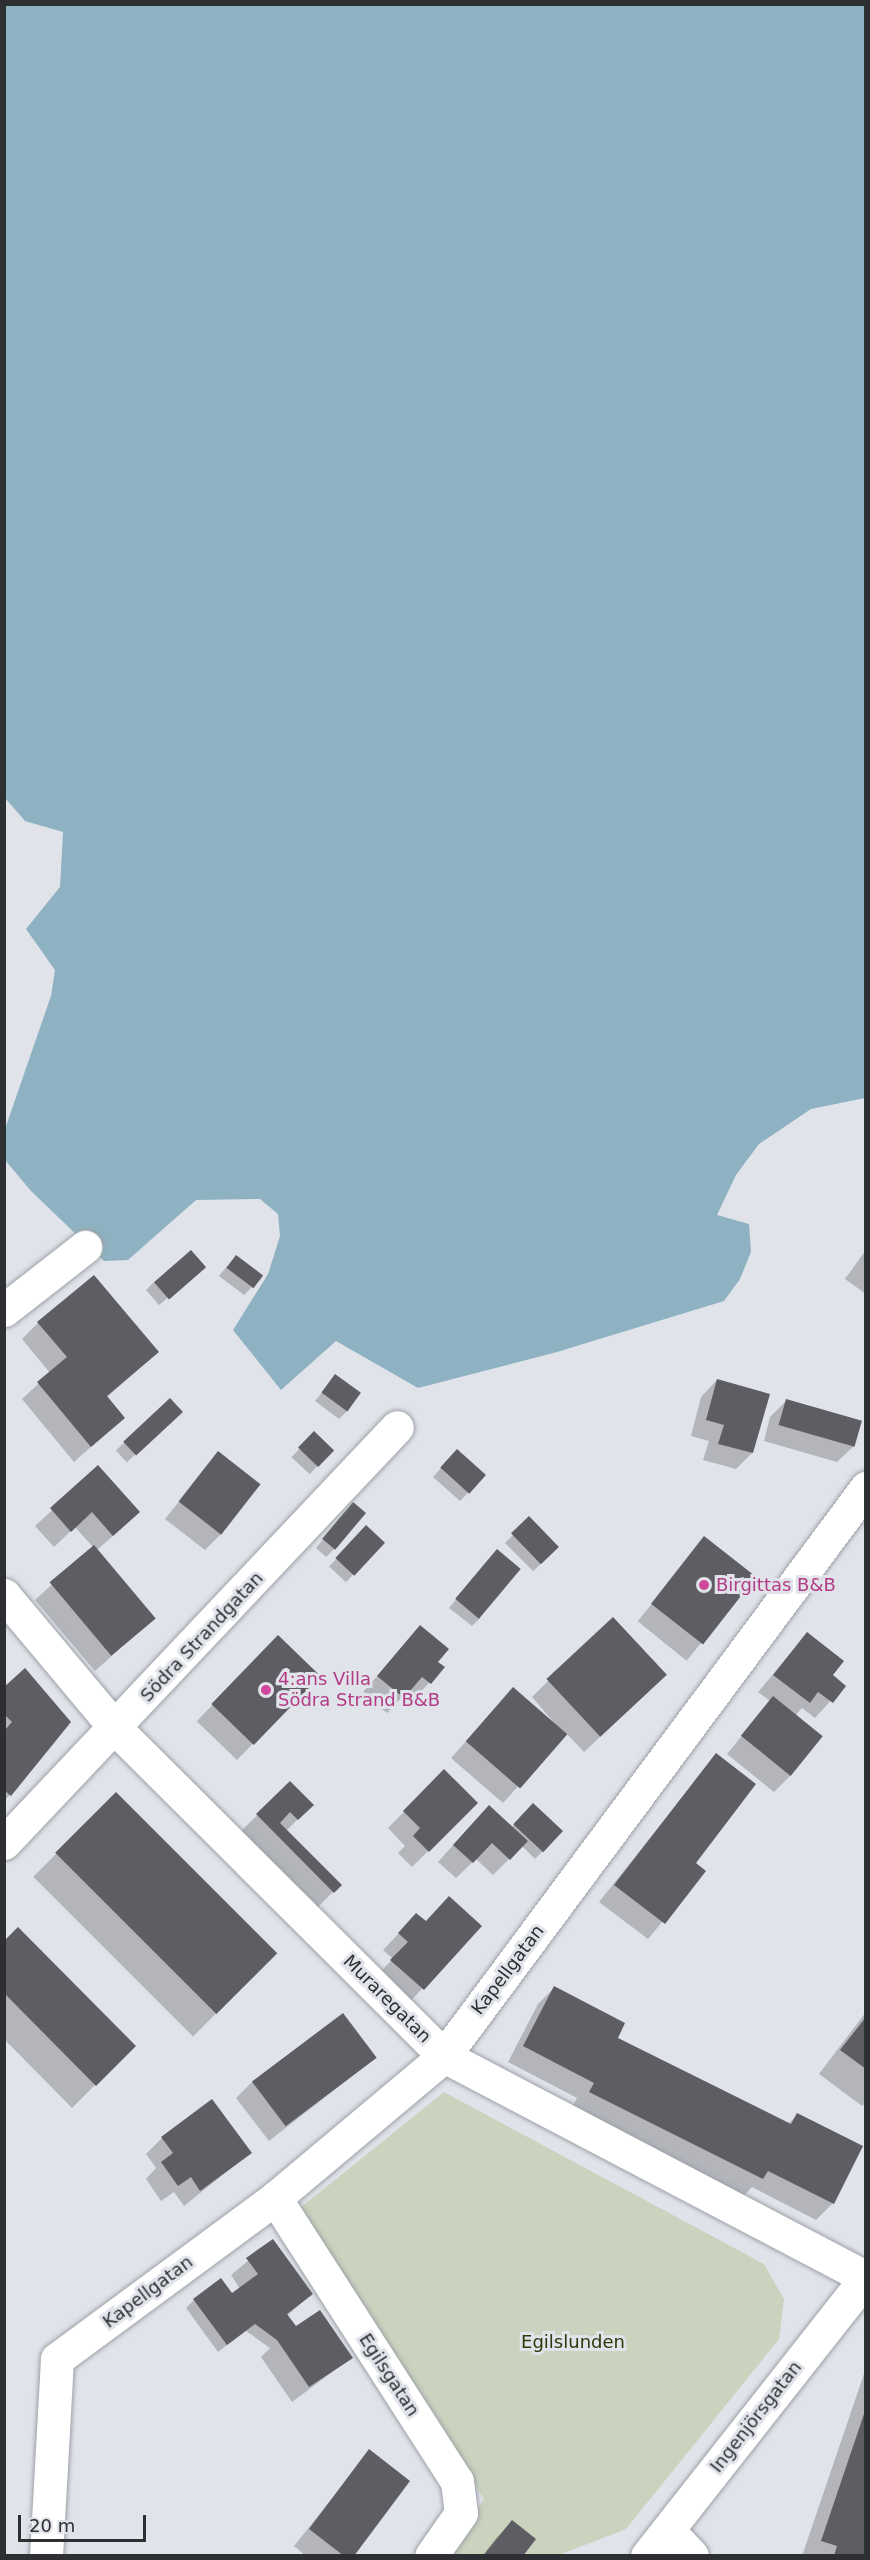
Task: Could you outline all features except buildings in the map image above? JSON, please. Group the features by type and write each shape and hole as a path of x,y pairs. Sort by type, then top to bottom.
{"street":[{"path":"4,1310 86,1247"},
{"name":"Södra Strandgatan","path":"4,1843 116,1729 396,1427"},
{"name":"Kapellgatan","path":"46,2556 57,2359 275,2198 444,2056 866,1488"},
{"name":"Muraregatan","path":"4,1595 116,1729 444,2056 865,2278"},
{"name":"Egilsgatan","path":"275,2198 457,2481 461,2512 431,2556"},
{"name":"Ingenjörsgatan","path":"647,2556 865,2278"},
{"path":"668,2530 692,2556"}],"green space":[{"name":"Egilslunden","path":"444,2092 764,2264 784,2299 779,2339 626,2529 559,2555 447,2555 484,2499 299,2209"}],"water":[{"path":"4,5 865,5 865,1098 811,1109 759,1144 736,1175 717,1215 749,1224 751,1252 740,1279 724,1301 557,1352 418,1388 336,1341 281,1390 233,1330 268,1274 280,1236 278,1214 260,1199 196,1200 128,1260 104,1261 31,1191 5,1160 5,1129 51,996 55,970 26,929 60,887 63,832 25,821 5,798"}],"place":[{"name":"Birgittas B&B","path":"704,1585"},
{"name":"4:ans Villa Södra Strand B&B","path":"266,1690"}]}
